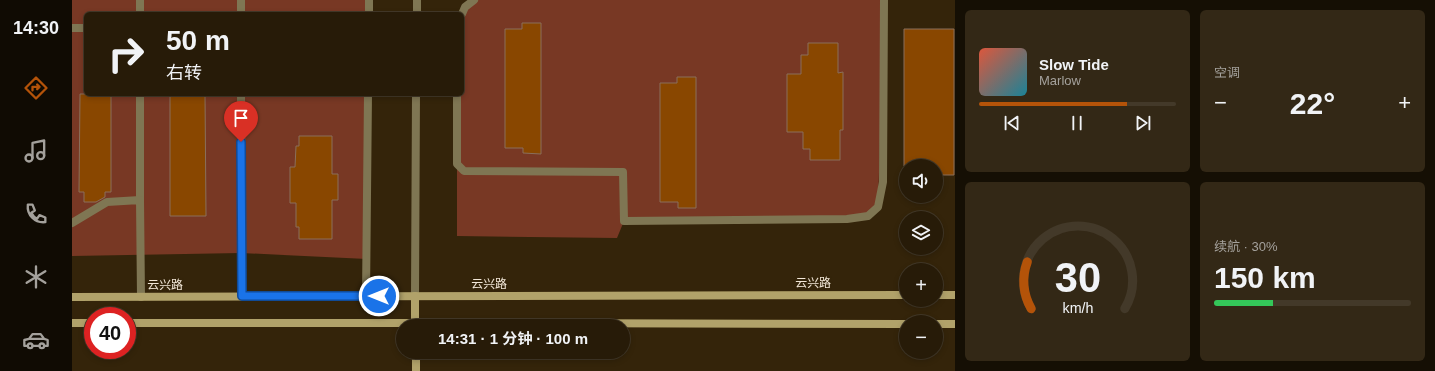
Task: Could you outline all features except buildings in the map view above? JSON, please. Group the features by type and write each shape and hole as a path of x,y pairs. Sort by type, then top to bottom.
{"street":[{"name":"云兴路","path":"72,297 899,295"},
{"path":"943,295 955,295"},
{"path":"415,296 415,319"},
{"path":"72,323 84,323"},
{"path":"136,323 396,324"},
{"path":"630,324 899,324"},
{"path":"943,324 955,324"},
{"path":"416,359 416,371"}],"lane":[{"path":"140,0 140,12"},
{"path":"241,0 241,12"},
{"path":"369,0 369,12"},
{"path":"416,12 417,0"},
{"path":"463,12 465,7 474,0"},
{"path":"457,96 457,164 464,171 623,172 624,221 847,219 868,216 878,207 883,182 884,0"},
{"path":"72,28 84,28"},
{"path":"140,96 141,297"},
{"path":"241,96 242,296"},
{"path":"366,296 368,96"},
{"path":"415,296 416,96"},
{"path":"72,223 107,202 140,200"}],"shaded area":[{"path":"72,0 369,0 369,12 84,12 84,96 368,96 367,259 241,253 72,256"},
{"path":"474,0 884,0 878,207 868,216 624,221 617,238 457,236 457,164 460,96 464,96 465,7"}],"route":[{"path":"241,142 242,296 379,296"}]}
